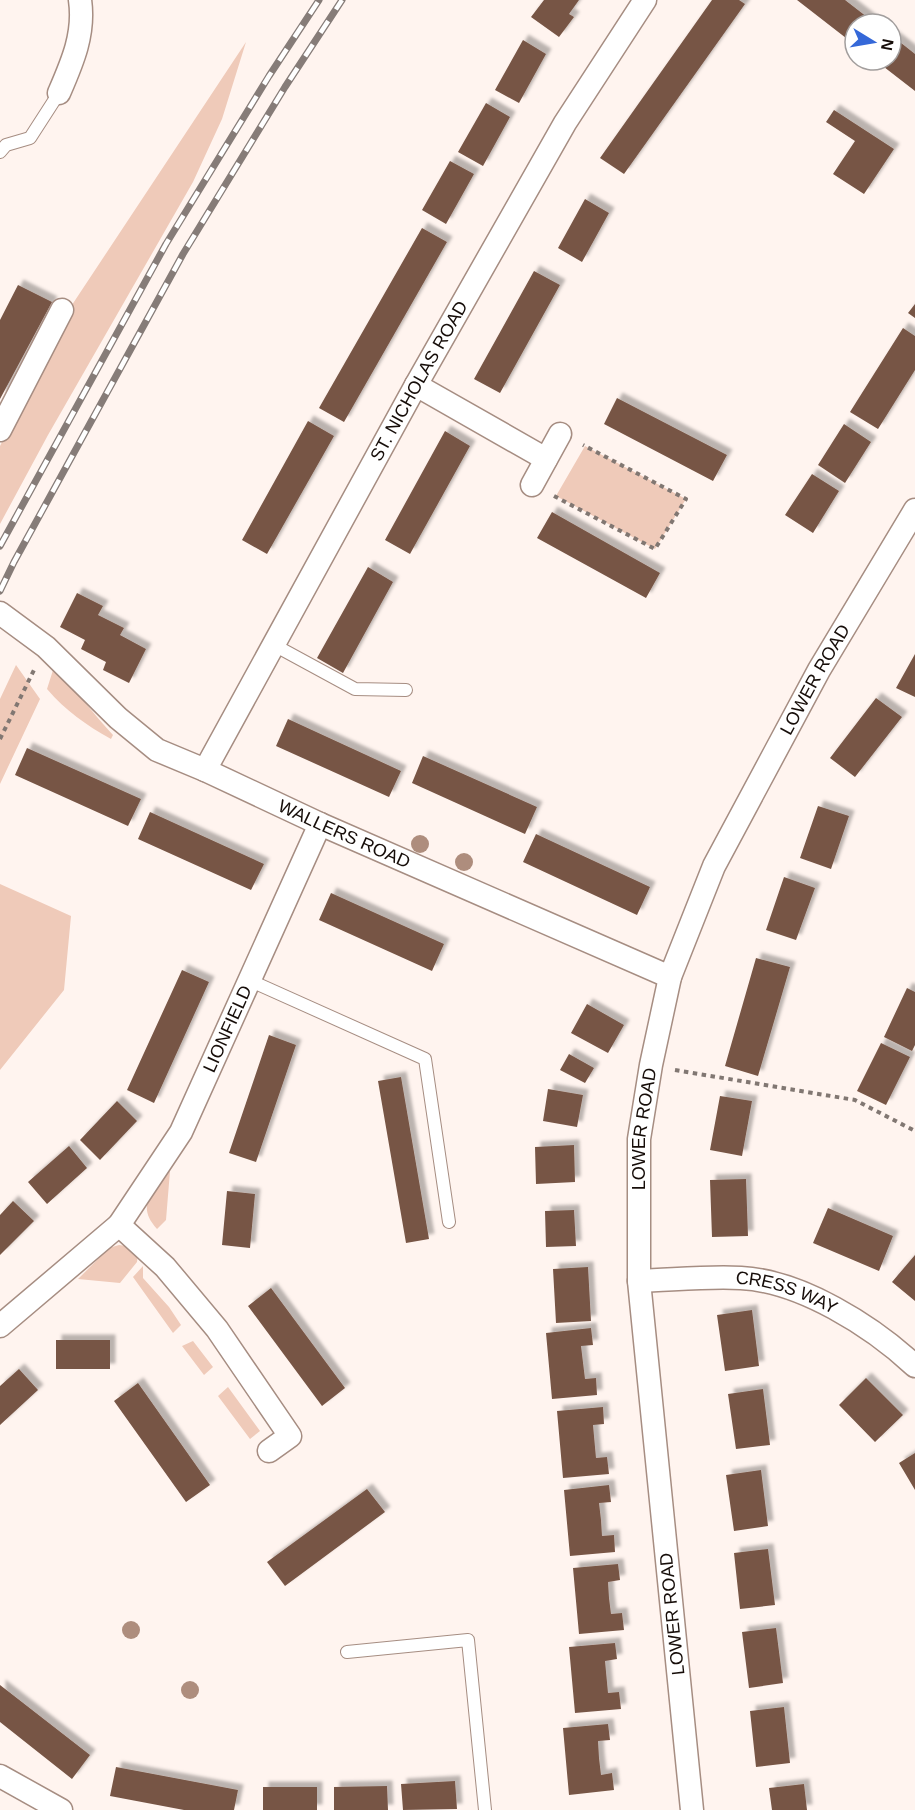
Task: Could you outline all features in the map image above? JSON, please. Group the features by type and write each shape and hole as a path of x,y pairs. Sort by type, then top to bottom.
{"street":[{"path":"59,93 78,47 82,15 80,0"},
{"name":"ST. NICHOLAS ROAD","path":"205,770 416,385 565,123 645,0"},
{"path":"0,430 62,310"},
{"path":"416,385 546,459"},
{"path":"532,485 560,434"},
{"name":"LOWER ROAD","path":"692,1810 639,1281 639,1139 651,1065 670,977 714,866 819,670 915,510"},
{"name":"WALLERS ROAD","path":"0,613 46,647 118,718 157,750 670,977"},
{"name":"LIONFIELD","path":"0,1326 119,1224 181,1132 320,824"},
{"path":"119,1224 165,1267 217,1329 290,1436 269,1451"},
{"name":"CRESS WAY","path":"639,1281 741,1278 779,1284 840,1311 890,1343 915,1366"},
{"path":"0,1776 61,1810"}],"lane":[{"path":"0,152 6,145 30,138 59,93"},
{"path":"274,645 355,688 406,690"},
{"path":"251,981 424,1059 449,1222"},
{"path":"347,1652 468,1640 485,1810"}],"path":[{"path":"532,485 655,549 686,499 560,434"},
{"path":"0,739 46,647"},
{"path":"651,1065 855,1100 915,1131"}],"shaded area":[{"path":"246,42 222,119 193,182 48,435 0,524 0,446 62,320"},
{"path":"585,446 686,499 655,549 556,496"},
{"path":"16,665 40,699 0,784 0,699"},
{"path":"54,667 113,735 111,739 77,717 47,689"},
{"path":"0,884 71,916 64,990 0,1070"},
{"path":"170,1171 166,1220 157,1229 147,1213 147,1205 153,1192"},
{"path":"119,1245 138,1252 137,1262 120,1283 78,1279 109,1248"},
{"path":"143,1266 143,1278 169,1307 181,1325 173,1333 133,1277"},
{"path":"193,1341 213,1367 204,1375 182,1346"},
{"path":"228,1387 260,1431 250,1439 218,1396"}],"building":[{"path":"544,0 579,0 569,14 574,17 559,37 531,17"},
{"path":"712,0 739,0 745,4 624,174 600,158"},
{"path":"797,0 845,0 860,12 843,12 843,36"},
{"path":"523,40 546,54 519,103 495,90"},
{"path":"903,44 915,54 915,91 890,72 903,72"},
{"path":"486,103 510,117 483,166 458,152"},
{"path":"834,110 894,149 864,194 833,174 855,141 826,122"},
{"path":"450,161 474,174 446,224 422,210"},
{"path":"585,199 609,213 582,262 558,248"},
{"path":"422,228 447,242 344,422 319,408"},
{"path":"534,271 560,285 500,393 474,379"},
{"path":"18,285 52,302 0,399 0,320"},
{"path":"915,304 915,318 908,313"},
{"path":"903,328 915,336 915,370 878,429 850,412"},
{"path":"617,398 727,455 713,481 604,424"},
{"path":"308,421 334,436 267,554 242,540"},
{"path":"844,424 871,442 845,483 818,465"},
{"path":"445,431 470,446 410,554 385,540"},
{"path":"812,474 839,491 813,533 785,515"},
{"path":"552,512 660,573 646,598 537,538"},
{"path":"368,567 393,582 343,673 317,658"},
{"path":"77,593 103,606 98,615 124,628 120,635 146,649 129,683 103,670 106,662 81,649 85,640 60,627"},
{"path":"915,654 915,697 896,688"},
{"path":"876,698 902,717 855,777 830,758"},
{"path":"288,719 401,771 389,797 276,746"},
{"path":"27,748 141,799 128,826 15,775"},
{"path":"423,756 537,807 525,834 412,783"},
{"path":"818,806 849,816 831,869 800,858"},
{"path":"150,812 264,864 251,890 138,839"},
{"path":"536,834 650,887 637,915 523,862"},
{"path":"784,877 815,888 796,940 766,930"},
{"path":"331,893 444,944 432,971 319,920"},
{"path":"756,958 790,967 758,1076 725,1066"},
{"path":"182,970 209,982 154,1103 127,1090"},
{"path":"907,988 915,992 915,1045 912,1051 884,1037"},
{"path":"587,1004 624,1025 608,1053 571,1033"},
{"path":"269,1035 296,1045 256,1162 229,1153"},
{"path":"881,1043 910,1057 886,1105 857,1091"},
{"path":"569,1054 594,1068 585,1083 560,1070"},
{"path":"401,1077 429,1239 406,1243 378,1081"},
{"path":"548,1089 583,1095 577,1127 543,1121"},
{"path":"720,1096 752,1101 742,1156 710,1150"},
{"path":"117,1101 137,1121 100,1160 80,1140"},
{"path":"574,1145 575,1182 536,1184 535,1147"},
{"path":"69,1146 87,1168 47,1204 28,1182"},
{"path":"746,1179 748,1236 712,1237 710,1180"},
{"path":"227,1191 255,1194 250,1248 222,1245"},
{"path":"13,1201 34,1221 0,1255 0,1215"},
{"path":"828,1208 893,1236 879,1271 813,1243"},
{"path":"574,1210 576,1246 546,1247 545,1211"},
{"path":"915,1255 915,1301 892,1282"},
{"path":"588,1267 591,1321 556,1323 553,1269"},
{"path":"271,1288 345,1388 322,1406 248,1306"},
{"path":"752,1310 759,1366 725,1371 717,1315"},
{"path":"591,1328 593,1345 581,1346 585,1379 596,1378 597,1395 552,1399 546,1333"},
{"path":"56,1340 110,1340 110,1369 56,1369"},
{"path":"19,1369 38,1390 0,1425 0,1386"},
{"path":"866,1378 903,1415 875,1442 839,1405"},
{"path":"138,1383 210,1485 186,1502 114,1401"},
{"path":"763,1389 770,1445 736,1449 728,1394"},
{"path":"603,1407 604,1424 593,1425 596,1458 607,1457 609,1474 563,1478 557,1411"},
{"path":"915,1453 915,1490 899,1463"},
{"path":"761,1470 768,1526 734,1531 726,1475"},
{"path":"609,1485 611,1502 599,1503 602,1536 614,1535 615,1552 570,1556 564,1490"},
{"path":"367,1489 385,1512 285,1586 267,1562"},
{"path":"768,1549 775,1605 740,1609 734,1553"},
{"path":"618,1564 620,1580 608,1582 609,1598 611,1614 622,1613 624,1630 579,1634 573,1568"},
{"path":"776,1628 783,1683 749,1688 742,1632"},
{"path":"615,1643 617,1659 605,1661 608,1693 619,1692 621,1709 575,1713 569,1647"},
{"path":"0,1685 90,1755 72,1779 0,1722"},
{"path":"784,1707 790,1763 756,1767 750,1711"},
{"path":"608,1724 610,1740 598,1741 599,1758 601,1775 612,1773 614,1790 569,1795 563,1728"},
{"path":"116,1767 238,1790 234,1810 184,1810 110,1796"},
{"path":"455,1781 457,1809 403,1810 401,1784"},
{"path":"804,1784 807,1810 772,1810 769,1788"},
{"path":"387,1786 388,1810 334,1810 334,1787"},
{"path":"263,1787 317,1787 317,1810 263,1810"}],"railway":[{"path":"0,546 166,244 269,76 319,0"},
{"path":"0,591 183,254 285,87 342,0"}]}
